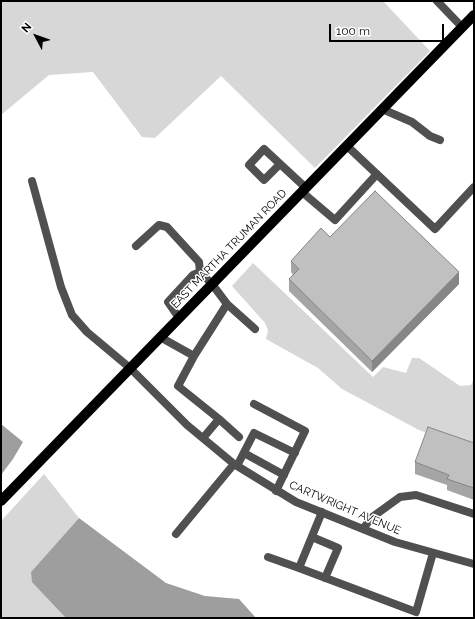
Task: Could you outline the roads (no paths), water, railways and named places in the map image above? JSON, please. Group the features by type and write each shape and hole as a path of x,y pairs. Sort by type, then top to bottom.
{"main road":[{"name":"EAST MARTHA TRUMAN ROAD","path":"1,501 474,15"}],"street":[{"path":"439,2 462,27"},
{"path":"382,109 412,122 430,136 440,140"},
{"path":"347,146 435,230 474,187"},
{"path":"280,164 335,220 377,174"},
{"name":"CARTWRIGHT AVENUE","path":"32,181 62,287 72,315 92,337 130,368 187,425 235,465 296,502 363,529 433,553 474,564"},
{"path":"136,246 159,225 167,227 199,262 200,272 212,284 227,304 255,329"},
{"path":"179,318 168,302 192,275 200,272"},
{"path":"227,304 194,356 178,386 239,437"},
{"path":"160,337 194,356"},
{"path":"254,404 305,431 276,491"},
{"path":"203,438 219,419"},
{"path":"176,534 235,465 244,453 254,433 295,453"},
{"path":"244,453 284,475"},
{"path":"363,529 371,518 400,497 416,495 474,514"},
{"path":"299,568 322,512"},
{"path":"312,537 338,548 325,578"},
{"path":"268,557 416,612 433,553"}]}
